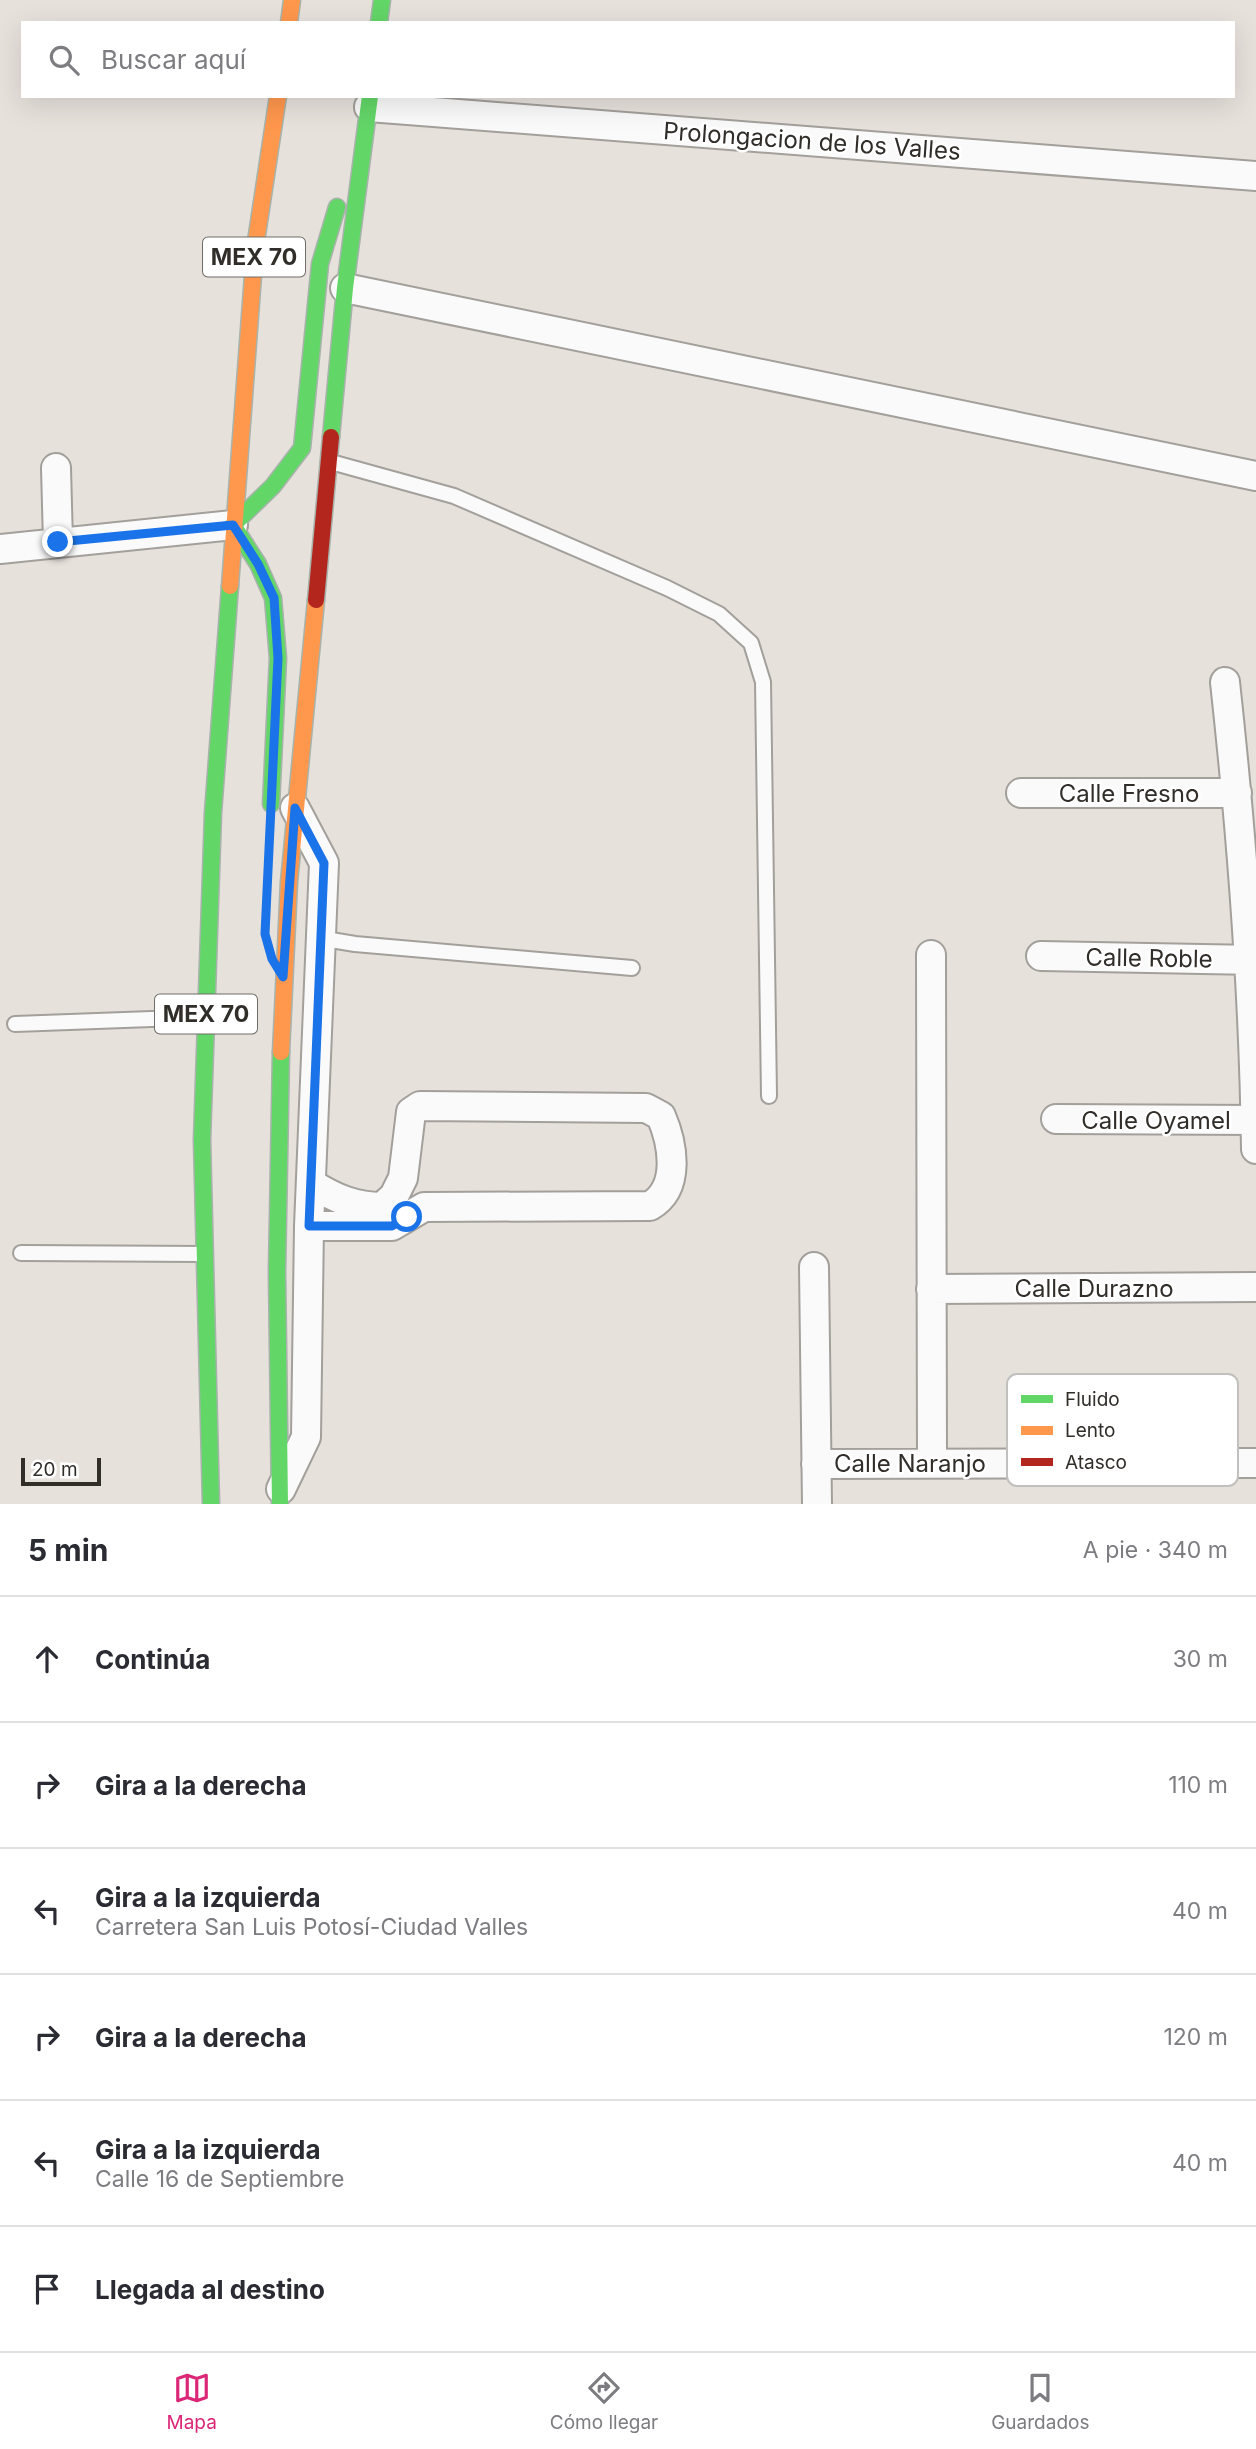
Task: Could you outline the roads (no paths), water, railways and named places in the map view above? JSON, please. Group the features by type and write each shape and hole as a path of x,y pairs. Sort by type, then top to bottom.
{"main road":[{"path":"289,21 292,0"},
{"path":"379,21 382,0"},
{"name":"MEX 70","path":"211,1504 202,1140 213,813 255,248 278,98"},
{"name":"MEX 70","path":"280,1498 276,1295 283,977 295,808 328,461 345,289 369,101"},
{"path":"270,823 278,658 274,598 258,564 233,525 274,486 302,448 320,264 344,185 363,143"},
{"path":"268,946 283,977"}],"street":[{"name":"Prolongacion de los Valles","path":"369,101 1256,176"},
{"path":"345,289 1256,476"},
{"path":"56,467 58,542"},
{"path":"0,549 233,525"},
{"path":"1225,682 1253,960 1256,1149"},
{"name":"Calle Fresno","path":"1021,793 1237,793"},
{"path":"280,1498 306,1437 309,1226 324,863 295,808"},
{"path":"931,955 932,1463"},
{"name":"Calle Roble","path":"1041,956 1253,960"},
{"path":"309,1226 392,1226 424,1207 650,1206 663,1199 671,1178 671,1140 661,1115 646,1108 420,1106 411,1112 403,1178 394,1196 382,1207 363,1207 332,1197 312,1184"},
{"name":"Calle Oyamel","path":"1056,1119 1256,1121"},
{"path":"814,1267 817,1504"},
{"name":"Calle Durazno","path":"932,1289 1256,1287"},
{"name":"Calle Naranjo","path":"816,1464 1007,1463"},
{"name":"Calle Naranjo","path":"1238,1463 1256,1463"}],"lane":[{"path":"328,461 454,496 667,587 719,614 751,643 763,682 769,1096"},
{"path":"319,938 355,944 632,968"},
{"path":"15,1024 206,1017"},
{"path":"21,1253 205,1254"}]}
